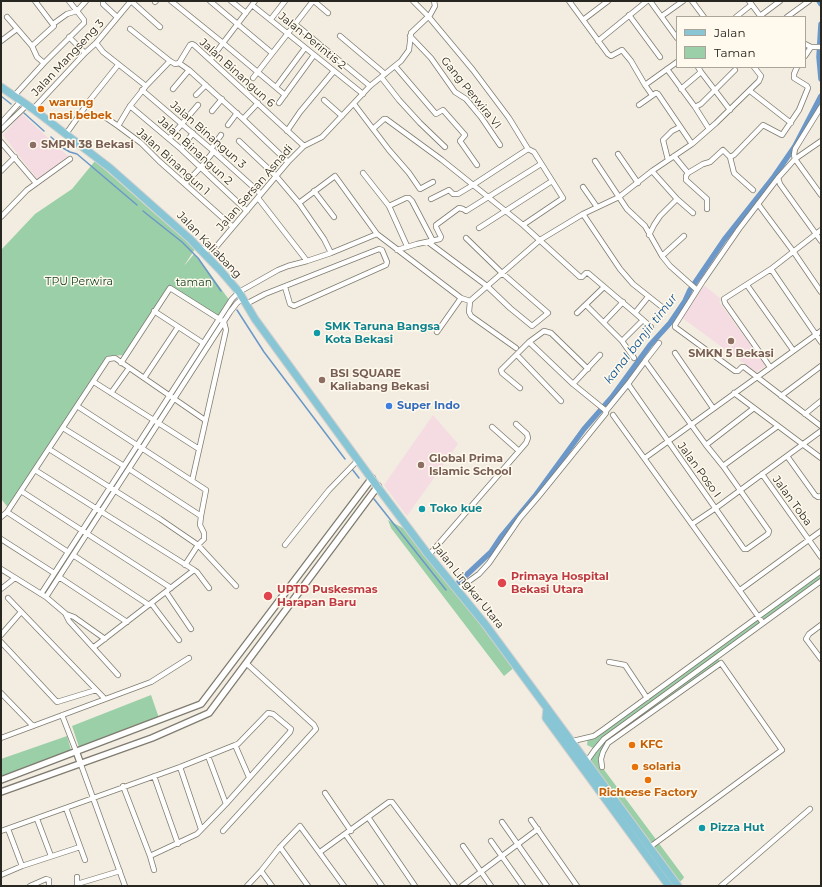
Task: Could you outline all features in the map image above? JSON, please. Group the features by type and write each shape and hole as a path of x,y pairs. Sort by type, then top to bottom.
{"main road":[{"name":"Jalan Kaliabang","path":"1,87 14,96 22,107 66,134 110,168 199,248 243,298 267,336 357,462 372,478"},
{"name":"Jalan Lingkar Utara","path":"372,478 374,491 457,588 485,624 573,741 678,886"},
{"name":"Jalan Lingkar Utara","path":"547,708 546,718 669,886"}],"street":[{"path":"35,1 53,24"},
{"path":"14,96 84,23 84,20 69,1"},
{"path":"32,46 54,27 53,24 67,14 77,11 86,1"},
{"path":"103,1 103,4 117,17"},
{"path":"131,1 160,27"},
{"name":"Jalan Mangseng 3","path":"22,107 96,43 131,1"},
{"path":"171,1 224,43 285,95"},
{"path":"210,1 272,53"},
{"path":"231,1 246,13"},
{"path":"271,19 285,1"},
{"path":"253,78 313,1 328,13"},
{"path":"414,1 457,50 509,118 528,149 534,152 563,198 523,225"},
{"path":"410,36 414,29 428,16 435,6 434,1"},
{"path":"583,20 608,1"},
{"path":"598,41 647,1"},
{"path":"650,1 676,35"},
{"path":"662,16 683,1"},
{"path":"692,1 701,16"},
{"path":"761,16 780,1"},
{"path":"788,16 808,1"},
{"path":"571,2 609,56 622,50 631,61 652,95"},
{"path":"737,16 750,2 759,16"},
{"path":"211,59 253,3"},
{"name":"Jalan Perintis 2","path":"253,3 305,48 363,94"},
{"path":"629,15 660,57"},
{"path":"7,17 32,46 37,57 44,63"},
{"path":"295,24 370,86"},
{"path":"1,41 17,28"},
{"path":"130,29 170,61 175,64 179,63 189,70 222,99 288,162"},
{"path":"340,36 383,76 399,100 445,147"},
{"name":"Jalan Sersan Asnadi","path":"199,248 212,250 288,162 304,146 322,137 370,86 401,61 408,50 410,36"},
{"name":"Gang Perwira VI","path":"410,36 431,58 455,92 466,99 500,146"},
{"path":"69,37 85,53"},
{"path":"96,43 103,52 118,65 146,86"},
{"name":"Jalan Binangun 6","path":"179,63 192,44 211,59 304,146"},
{"path":"806,45 811,48 819,47"},
{"path":"276,87 305,48"},
{"path":"806,55 811,48"},
{"path":"279,103 314,55"},
{"path":"118,126 142,90 170,61"},
{"path":"645,85 676,63"},
{"path":"66,134 90,100 118,65"},
{"path":"394,66 436,114 443,110 465,135 460,140 477,165"},
{"path":"516,348 471,316 469,312 470,301 540,240 583,214 619,197 652,171 692,144 730,110 759,81 761,77 755,68"},
{"path":"730,156 740,149 763,125 781,136 791,123 808,87 794,78 797,68"},
{"path":"667,69 709,129"},
{"path":"682,89 700,69 730,110"},
{"path":"173,89 189,70"},
{"path":"695,107 735,70"},
{"path":"287,131 300,112 334,71"},
{"path":"196,95 206,85"},
{"name":"Jalan Binangun 3","path":"142,90 212,150 260,196 307,261"},
{"path":"750,91 791,123"},
{"path":"639,105 652,95 656,93 658,94 692,144"},
{"path":"212,111 222,99"},
{"path":"324,100 342,116"},
{"path":"243,119 258,103"},
{"path":"354,104 420,189 432,182"},
{"path":"169,139 198,105"},
{"name":"Jalan Binangun 2","path":"130,106 181,149 247,211"},
{"path":"1,123 22,107"},
{"path":"1,130 22,107"},
{"path":"821,107 795,149 794,154 795,159 821,195"},
{"path":"228,125 237,113"},
{"name":"Jalan Binangun 1","path":"105,117 141,143 233,227"},
{"path":"373,129 384,119 386,119 506,211 580,277 588,273 636,313 650,327"},
{"path":"668,160 663,140 675,129 680,127"},
{"path":"181,149 193,133"},
{"path":"185,184 201,167 221,135"},
{"path":"239,141 276,176 299,202 324,239 331,253"},
{"path":"1,142 36,183"},
{"path":"820,143 795,159 778,178 695,288 675,324 675,327 735,371 738,371 742,366 821,426"},
{"path":"431,199 449,190 455,195 528,149"},
{"path":"707,209 707,199 686,180 686,176 688,173 710,162 722,150 730,156 734,173 737,177 753,190"},
{"path":"618,154 638,183"},
{"path":"674,156 688,173"},
{"path":"1,170 16,158"},
{"path":"1,217 36,183 70,159"},
{"path":"595,161 627,208 645,226 662,256 670,266 695,288"},
{"path":"397,250 407,246 441,238 436,225 459,208 463,208 466,211 541,164"},
{"path":"652,171 677,199 692,213"},
{"path":"363,173 389,206 407,246"},
{"path":"299,202 335,176 377,234 461,298 470,301"},
{"path":"778,178 780,184 821,241"},
{"path":"479,228 552,181"},
{"path":"583,187 597,207"},
{"path":"314,191 334,217"},
{"path":"389,206 406,198 410,199 430,241 487,286 532,326 548,313 502,273 466,238"},
{"path":"649,235 660,216 677,199"},
{"path":"758,204 821,292"},
{"path":"583,214 620,269 633,284 662,307"},
{"path":"770,367 724,301 725,298 770,269 821,230"},
{"path":"46,597 237,303 278,270 331,253 377,234"},
{"path":"662,256 684,236"},
{"path":"41,594 232,298 260,297 379,249 382,250 387,262 386,265 294,306 290,304 285,287"},
{"path":"770,269 821,342"},
{"path":"747,285 793,350"},
{"path":"577,313 604,287"},
{"path":"121,363 154,310 170,288 224,322 226,330 192,481"},
{"path":"636,313 648,297"},
{"path":"437,332 461,298"},
{"path":"604,322 623,302"},
{"path":"586,305 622,341 634,358"},
{"path":"154,310 204,343"},
{"path":"622,341 643,320"},
{"path":"144,378 178,326"},
{"path":"645,458 821,330"},
{"path":"520,388 502,373 502,370 530,342 544,331 548,331 588,370"},
{"path":"530,342 573,384 605,411"},
{"path":"457,588 479,574 489,563 520,518 602,418 605,411 628,384 659,343"},
{"path":"675,352 713,408"},
{"path":"517,355 561,401"},
{"path":"573,384 588,370 600,355"},
{"path":"1,517 35,470 108,359 115,358 205,420"},
{"path":"645,361 723,466 739,491"},
{"path":"781,396 821,366"},
{"path":"111,393 129,368"},
{"path":"94,382 199,449"},
{"name":"Jalan Poso I","path":"628,384 746,550 768,534 769,531 739,491"},
{"path":"734,393 821,458"},
{"path":"805,414 821,401"},
{"path":"78,406 206,490 200,525 204,533 204,539 198,545 185,565"},
{"path":"706,445 754,408"},
{"path":"613,415 764,623"},
{"path":"429,555 519,451 528,438 527,434 516,424"},
{"path":"723,466 778,426"},
{"path":"63,428 124,466"},
{"path":"492,428 519,451"},
{"path":"692,524 821,431"},
{"path":"49,449 160,519 198,545 236,586"},
{"path":"787,456 815,495 818,497 821,496"},
{"path":"285,545 329,490 357,462"},
{"path":"129,469 201,516"},
{"path":"35,470 197,572 209,588"},
{"name":"Jalan Toba","path":"762,474 821,557"},
{"path":"1,780 201,705 282,600 372,478"},
{"path":"20,491 171,588"},
{"path":"1,792 79,762 152,738 209,713 374,491"},
{"path":"6,512 68,552"},
{"path":"740,590 821,531"},
{"path":"1,539 54,573"},
{"path":"73,555 150,604 179,640"},
{"path":"1,569 46,597 66,614 74,617 106,638"},
{"path":"94,648 194,570"},
{"path":"821,571 594,736 573,741 572,754 587,761 604,739 821,581"},
{"path":"59,577 127,622"},
{"path":"1,590 16,578"},
{"path":"166,592 191,629"},
{"path":"8,598 105,699"},
{"path":"282,600 289,605"},
{"path":"1,635 21,612"},
{"path":"66,614 69,622 118,675"},
{"path":"821,625 809,634 806,639 821,659"},
{"path":"1,642 57,702 96,690"},
{"path":"1,738 151,682 189,658"},
{"path":"650,847 782,750 717,658"},
{"path":"609,662 624,665 647,698"},
{"path":"223,831 316,730 314,726 246,663"},
{"path":"602,767 601,759 608,743 721,663"},
{"path":"1,693 33,726"},
{"path":"201,705 206,714"},
{"path":"1,831 235,746 268,713 273,714 291,729 290,732 226,804 195,835 150,856"},
{"path":"62,715 94,798 125,886"},
{"path":"235,746 249,777"},
{"path":"208,756 226,804"},
{"path":"180,767 201,829"},
{"path":"154,776 178,844"},
{"path":"123,786 154,870"},
{"path":"325,793 351,830"},
{"path":"320,852 346,835 389,802 392,802 455,886"},
{"path":"66,808 85,860"},
{"path":"721,886 810,809"},
{"path":"368,817 415,886"},
{"path":"37,819 51,856"},
{"path":"531,820 577,886"},
{"path":"502,822 547,886"},
{"path":"247,886 300,826 344,886"},
{"path":"8,829 22,866"},
{"path":"462,886 538,829"},
{"path":"346,835 382,886"},
{"path":"491,841 523,886"},
{"path":"463,846 491,886"},
{"path":"1,875 22,866 80,847"},
{"path":"280,847 308,886"},
{"path":"77,877 77,885 120,871"},
{"path":"261,871 272,886"},
{"path":"30,886 46,878 49,880 49,886"}],"shaded area":[{"name":"SMPN 38 Bekasi","path":"22,114 68,156 37,179 3,135"},
{"name":"SMKN 5 Bekasi","path":"705,286 721,299 719,302 766,366 756,372 681,317 698,290"},
{"name":"Global Prima Islamic School","path":"433,415 458,444 407,516 384,485"}],"green space":[{"name":"TPU Perwira","path":"95,161 195,249 184,266 194,254 230,301 219,319 170,288 172,284 126,355 107,356 10,510 2,500 1,501 1,250 35,214 72,189"},
{"path":"388,520 412,533 516,666 504,676 391,528"},
{"path":"821,571 821,581 717,658 721,663 605,747 602,767 684,877 677,884 678,886 669,886 573,756 587,761 595,749 587,745 588,737"},
{"path":"151,695 159,718 79,747 72,726"},
{"path":"67,736 71,750 1,776 1,759"}],"waterway":[{"name":"kanal banjir timur","path":"821,24 819,57 821,79"},
{"path":"1,96 11,104"},
{"name":"kanal banjir timur","path":"459,582 491,552 501,537 535,496 584,429 612,397 650,345 670,323 685,301 690,290 724,240 773,178 795,146 821,96"},
{"path":"24,113 44,131"},
{"path":"51,137 63,148 77,154 137,205"},
{"path":"143,211 182,242 198,258 221,291"},
{"path":"237,310 264,352 345,459"},
{"path":"352,469 359,478"},
{"path":"374,499 446,590"}],"place":[{"name":"warung nasi bebek","path":"41,109"},
{"name":"SMPN 38 Bekasi","path":"33,145"},
{"name":"SMK Taruna Bangsa Kota Bekasi","path":"317,333"},
{"name":"SMKN 5 Bekasi","path":"731,341"},
{"name":"BSI SQUARE Kaliabang Bekasi","path":"322,380"},
{"name":"Super Indo","path":"389,406"},
{"name":"Global Prima Islamic School","path":"421,465"},
{"name":"Toko kue","path":"422,509"},
{"name":"Primaya Hospital Bekasi Utara","path":"502,583"},
{"name":"UPTD Puskesmas Harapan Baru","path":"268,596"},
{"name":"KFC","path":"632,745"},
{"name":"solaria","path":"635,767"},
{"name":"Richeese Factory","path":"648,780"},
{"name":"Pizza Hut","path":"702,828"}],"park label":[{"name":"taman","path":"194,283"}]}
